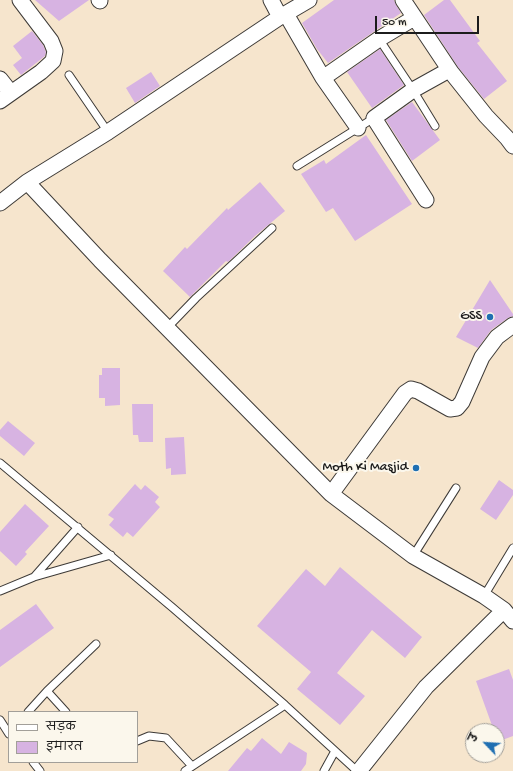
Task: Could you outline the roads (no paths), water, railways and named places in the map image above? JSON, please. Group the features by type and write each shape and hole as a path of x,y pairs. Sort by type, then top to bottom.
{"street":[{"path":"0,78 6,97 41,72 53,61 55,51 51,41 20,0"},
{"path":"271,0 358,128"},
{"path":"2,198 108,132 309,0"},
{"path":"403,0 449,70 486,116 513,146"},
{"path":"323,78 379,39 414,18"},
{"path":"426,200 374,118 413,90 449,70"},
{"path":"28,182 100,260 331,494 413,556 484,596 509,615 426,687 358,771"},
{"path":"331,494 405,393 410,389 418,391 450,409 457,408 462,402 482,357 496,337 513,325"}],"lane":[{"path":"379,39 435,126"},
{"path":"69,75 108,132"},
{"path":"297,166 374,118"},
{"path":"167,328 196,298 272,228"},
{"path":"0,463 78,527 285,705 358,771"},
{"path":"413,556 456,488"},
{"path":"34,577 78,527"},
{"path":"484,596 513,548"},
{"path":"0,592 34,577 110,555"},
{"path":"29,711 47,691 96,644"},
{"path":"47,691 65,711"},
{"path":"185,771 285,705"},
{"path":"0,720 8,732"},
{"path":"138,741 149,736 166,738 192,766"},
{"path":"324,771 335,751"},
{"path":"33,763 40,771"}],"place":[{"name":"GSS","path":"490,317"},
{"name":"Moth Ki Masjid","path":"416,468"}]}
